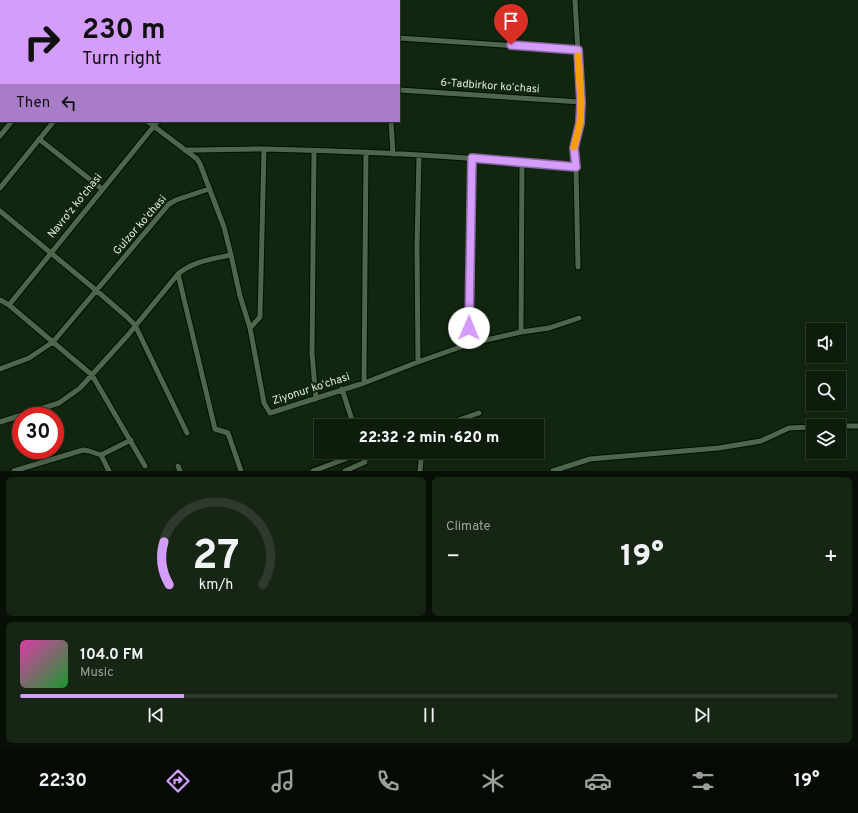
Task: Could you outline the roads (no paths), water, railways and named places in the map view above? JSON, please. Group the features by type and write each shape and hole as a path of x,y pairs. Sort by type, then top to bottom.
{"street":[{"path":"575,0 581,102 580,123 574,148 576,167 578,267"},
{"path":"400,38 578,50"},
{"name":"6-Tadbirkor koʻchasi","path":"400,90 581,102"},
{"path":"0,136 11,122"},
{"path":"0,188 53,122"},
{"name":"Ziyonur koʻchasi","path":"148,122 197,159 224,227 240,296 250,328 264,403 270,413 316,399 469,344 521,332 549,328 579,318"},
{"name":"Navro'z ko'chasi","path":"9,305 157,122"},
{"path":"391,122 393,154"},
{"path":"39,139 102,189"},
{"path":"186,150 264,149 366,152 472,158 576,167"},
{"path":"250,328 260,317 264,149"},
{"path":"314,151 312,354 316,399"},
{"path":"364,382 366,152"},
{"path":"418,362 417,248 419,155"},
{"path":"469,344 472,158"},
{"path":"521,332 522,162"},
{"name":"Gulzor koʻchasi","path":"0,369 29,358 53,342 169,204 176,200 209,189"},
{"path":"0,211 128,317 135,325 187,433"},
{"path":"0,422 59,403 80,388 178,274 186,267 194,264 231,255"},
{"path":"178,274 215,428 228,434 241,471"},
{"path":"1,302 9,305 92,375 145,466"},
{"path":"342,389 352,419"},
{"path":"461,419 478,413"},
{"path":"846,426 858,426"},
{"path":"553,471 590,459 719,448 761,441 789,428 806,427"},
{"path":"101,455 131,440"},
{"path":"14,471 83,450 101,455 109,471"},
{"path":"313,471 345,459"},
{"path":"345,471 365,462 365,459"},
{"path":"420,471 421,460"}]}
